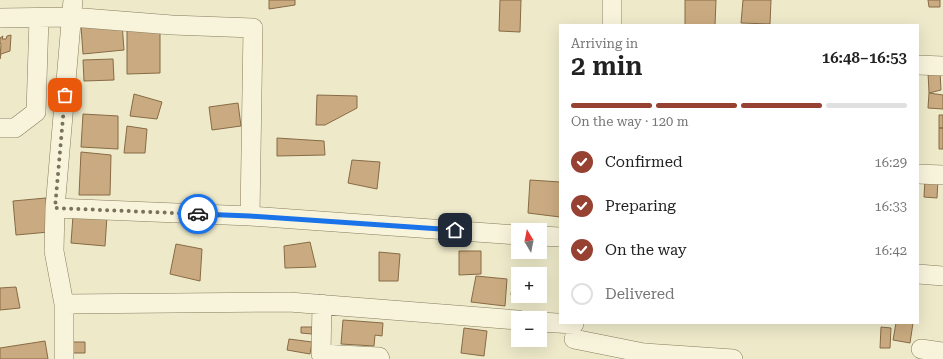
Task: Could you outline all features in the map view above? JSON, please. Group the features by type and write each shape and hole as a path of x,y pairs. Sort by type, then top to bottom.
{"street":[{"path":"612,0 612,24"},
{"path":"64,359 64,304 54,251 55,208 72,9"},
{"path":"0,18 39,18 72,9 172,25 253,28 250,216"},
{"path":"0,128 15,128 36,112 39,18"},
{"path":"919,65 943,66"},
{"path":"919,174 943,175"},
{"path":"55,208 250,216 511,234"},
{"path":"547,236 559,237"},
{"path":"919,274 943,276"},
{"path":"64,304 289,302 511,319"},
{"path":"322,304 321,354 379,357 380,359"},
{"path":"547,324 644,356 733,359"},
{"path":"921,350 943,352"}],"building":[{"path":"269,0 295,0 295,5 269,9"},
{"path":"500,0 521,0 520,32 499,31"},
{"path":"685,0 716,0 715,24 685,24"},
{"path":"743,0 771,0 770,24 741,23"},
{"path":"928,0 940,0 940,7 929,7"},
{"path":"122,23 124,50 83,54 81,26"},
{"path":"127,30 160,30 160,73 127,74"},
{"path":"11,35 10,51 1,54 0,59 0,38 3,36 2,39 6,39 7,36"},
{"path":"113,59 114,80 84,81 83,60"},
{"path":"940,71 941,90 929,93 928,72"},
{"path":"929,93 943,95 943,109 928,108"},
{"path":"134,94 162,102 157,119 130,116"},
{"path":"317,95 357,96 357,108 325,125 316,125"},
{"path":"238,103 241,126 212,130 209,107"},
{"path":"83,114 118,116 118,149 81,147"},
{"path":"939,115 943,115 943,128 939,128"},
{"path":"127,126 147,129 145,153 124,153"},
{"path":"939,128 943,128 943,149 939,149"},
{"path":"277,138 324,141 325,155 277,156"},
{"path":"81,152 111,155 110,195 79,195"},
{"path":"352,160 380,162 377,189 348,183"},
{"path":"925,179 938,179 937,198 924,197"},
{"path":"530,180 559,182 559,217 528,213"},
{"path":"46,198 49,232 16,235 13,201"},
{"path":"73,216 107,216 105,246 71,243"},
{"path":"310,242 316,267 285,268 284,246"},
{"path":"176,244 202,249 200,281 170,274"},
{"path":"459,251 481,251 481,274 459,275"},
{"path":"379,252 400,254 398,281 379,281"},
{"path":"476,276 507,279 505,306 471,302"},
{"path":"16,287 20,308 0,310 0,288"},
{"path":"343,320 383,323 382,336 375,335 374,346 341,344"},
{"path":"896,324 913,324 910,343 893,340"},
{"path":"301,327 312,327 312,334 301,333"},
{"path":"881,327 891,328 890,348 880,348"},
{"path":"464,328 487,331 484,356 461,353"},
{"path":"289,339 312,342 310,354 287,350"},
{"path":"45,341 48,359 0,359 0,348"},
{"path":"69,342 85,342 85,353 69,353"}],"way so far":[{"path":"65,95 55,208 198,214"}],"route":[{"path":"198,214 250,216 455,230"}]}
